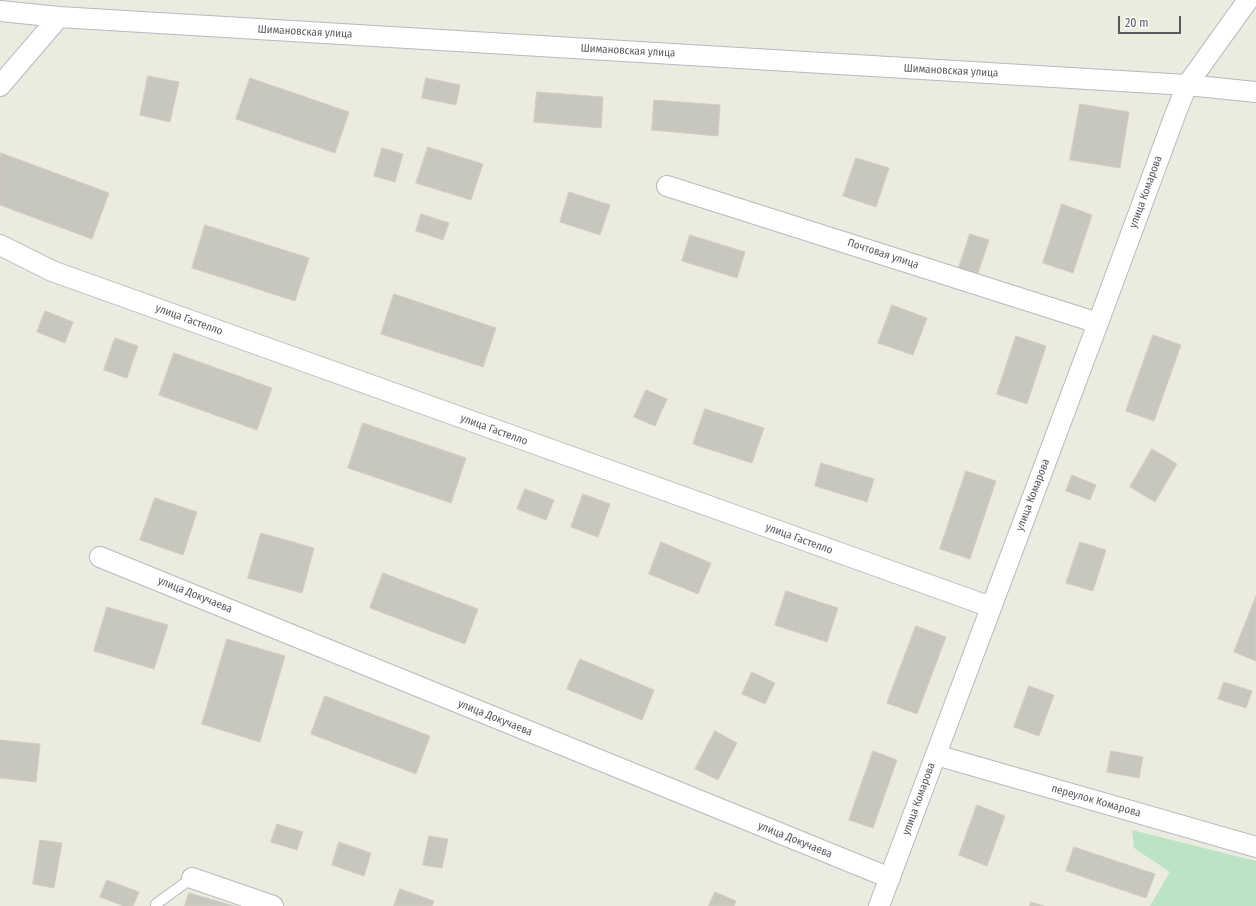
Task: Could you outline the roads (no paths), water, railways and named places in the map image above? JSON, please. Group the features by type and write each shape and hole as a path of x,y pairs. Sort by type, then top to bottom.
{"street":[{"name":"улица Комарова","path":"879,906 1187,85 1248,0"},
{"path":"0,2 59,17 0,86"},
{"name":"Шимановская улица","path":"0,11 59,17 1187,85 1256,92"},
{"name":"Почтовая улица","path":"667,186 1098,323"},
{"name":"улица Гастелло","path":"0,245 52,271 991,607"},
{"name":"улица Докучаева","path":"100,557 890,878"},
{"name":"переулок Комарова","path":"936,754 1256,847"},
{"path":"192,878 273,906"}],"lane":[{"path":"156,906 156,904 192,878"}]}
